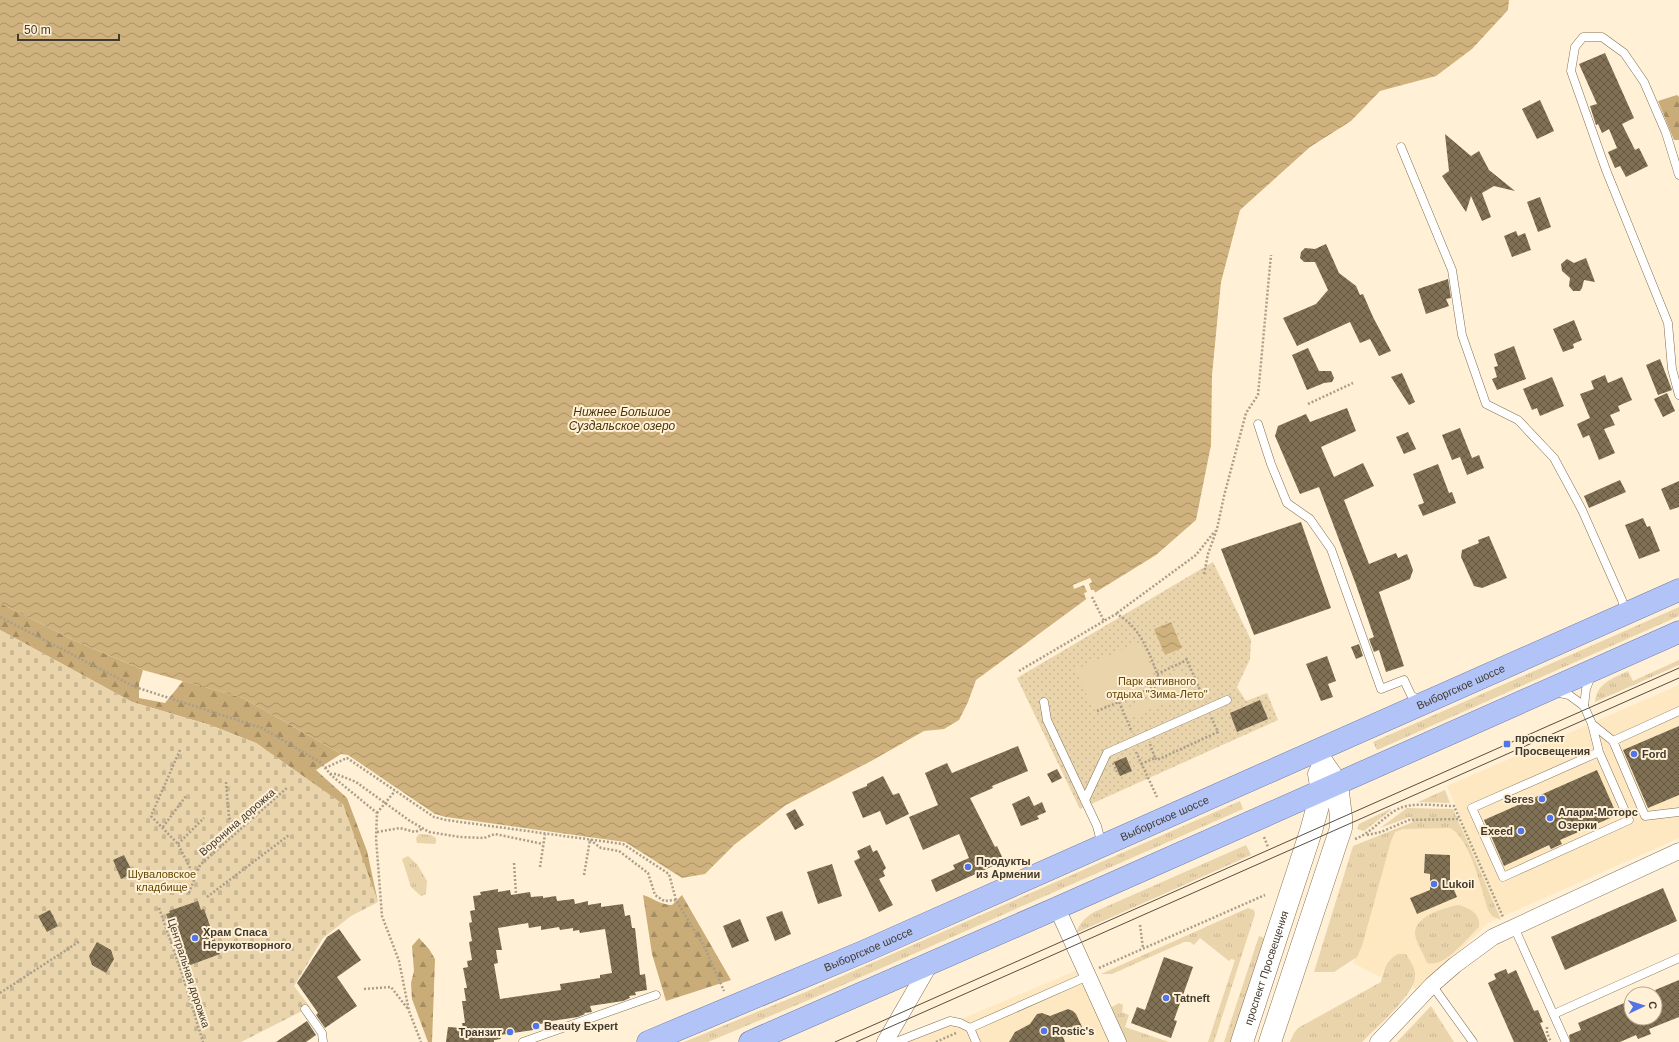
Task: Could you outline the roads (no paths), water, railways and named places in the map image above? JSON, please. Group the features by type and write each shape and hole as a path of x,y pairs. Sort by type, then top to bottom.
{"main road":[{"name":"Выборгское шоссе","path":"648,1042 802,978 1679,590"},
{"path":"750,1042 930,964 1679,632"},
{"path":"1270,1042 1341,828 1341,817 1315,752"},
{"name":"проспект Просвещения","path":"1242,1042 1308,841 1329,787"}],"street":[{"path":"1378,1042 1432,985 1455,965 1493,937 1679,851"},
{"path":"1056,908 1118,1042"},
{"path":"885,1042 930,964"}],"lane":[{"path":"1679,175 1666,133 1644,82 1624,53 1602,36 1583,37 1575,47 1571,71 1606,170 1668,323 1672,369 1679,395"},
{"path":"1400,147 1452,270 1462,335 1486,404 1518,420 1554,458 1582,510 1622,600 1626,614"},
{"path":"1258,424 1271,464 1287,503 1310,519 1331,549 1380,689 1404,680 1411,695 1422,704"},
{"path":"1594,670 1586,689 1584,706 1592,724 1599,752 1629,820 1503,877 1472,808 1599,752"},
{"path":"1548,690 1569,696 1584,706"},
{"path":"1085,800 1107,753 1227,700"},
{"path":"1044,702 1047,720 1097,826 1102,846"},
{"path":"1612,741 1679,711"},
{"path":"1592,724 1612,741 1645,816 1679,812"},
{"path":"1511,928 1554,1014 1565,1040"},
{"path":"1554,1014 1679,958"},
{"path":"970,1028 1087,975"},
{"path":"1432,985 1473,1042"},
{"path":"523,1042 656,995"},
{"path":"305,1009 322,1033 323,1042"},
{"path":"896,1042 950,1021 960,1023 970,1028 976,1042"},
{"path":"896,1024 902,1033 909,1037"}],"water":[{"name":"Нижнее Большое Суздальское озеро","path":"0,0 1509,0 1508,10 1472,49 1436,76 1380,91 1351,121 1310,147 1240,210 1221,282 1212,375 1211,445 1196,520 1156,555 1096,592 976,680 968,702 959,720 944,729 924,731 873,760 786,805 734,845 705,874 682,878 625,842 446,817 435,814 348,755 341,754 243,698 143,670 73,640 0,603"},
{"path":"1171,622 1182,648 1165,655 1154,629"}],"tram line":[{"path":"835,1042 1679,668"},
{"path":"856,1042 1679,678"}],"place":[{"name":"проспект Просвещения","path":"1507,744"},
{"name":"Ford","path":"1634,754"},
{"name":"Seres","path":"1542,799"},
{"name":"Аларм-Моторс Озерки","path":"1550,818"},
{"name":"Exeed","path":"1521,831"},
{"name":"Продукты из Армении","path":"968,867"},
{"name":"Lukoil","path":"1434,884"},
{"name":"Храм Спаса Нерукотворного","path":"195,938"},
{"name":"Tatneft","path":"1166,998"},
{"name":"Beauty Expert","path":"536,1026"},
{"name":"Rostic's","path":"1044,1031"},
{"name":"Транзит","path":"510,1032"}],"park label":[{"name":"Парк активного отдыха \"Зима-Лето\"","path":"1157,687"},
{"name":"Шуваловское кладбище","path":"162,880"}]}
